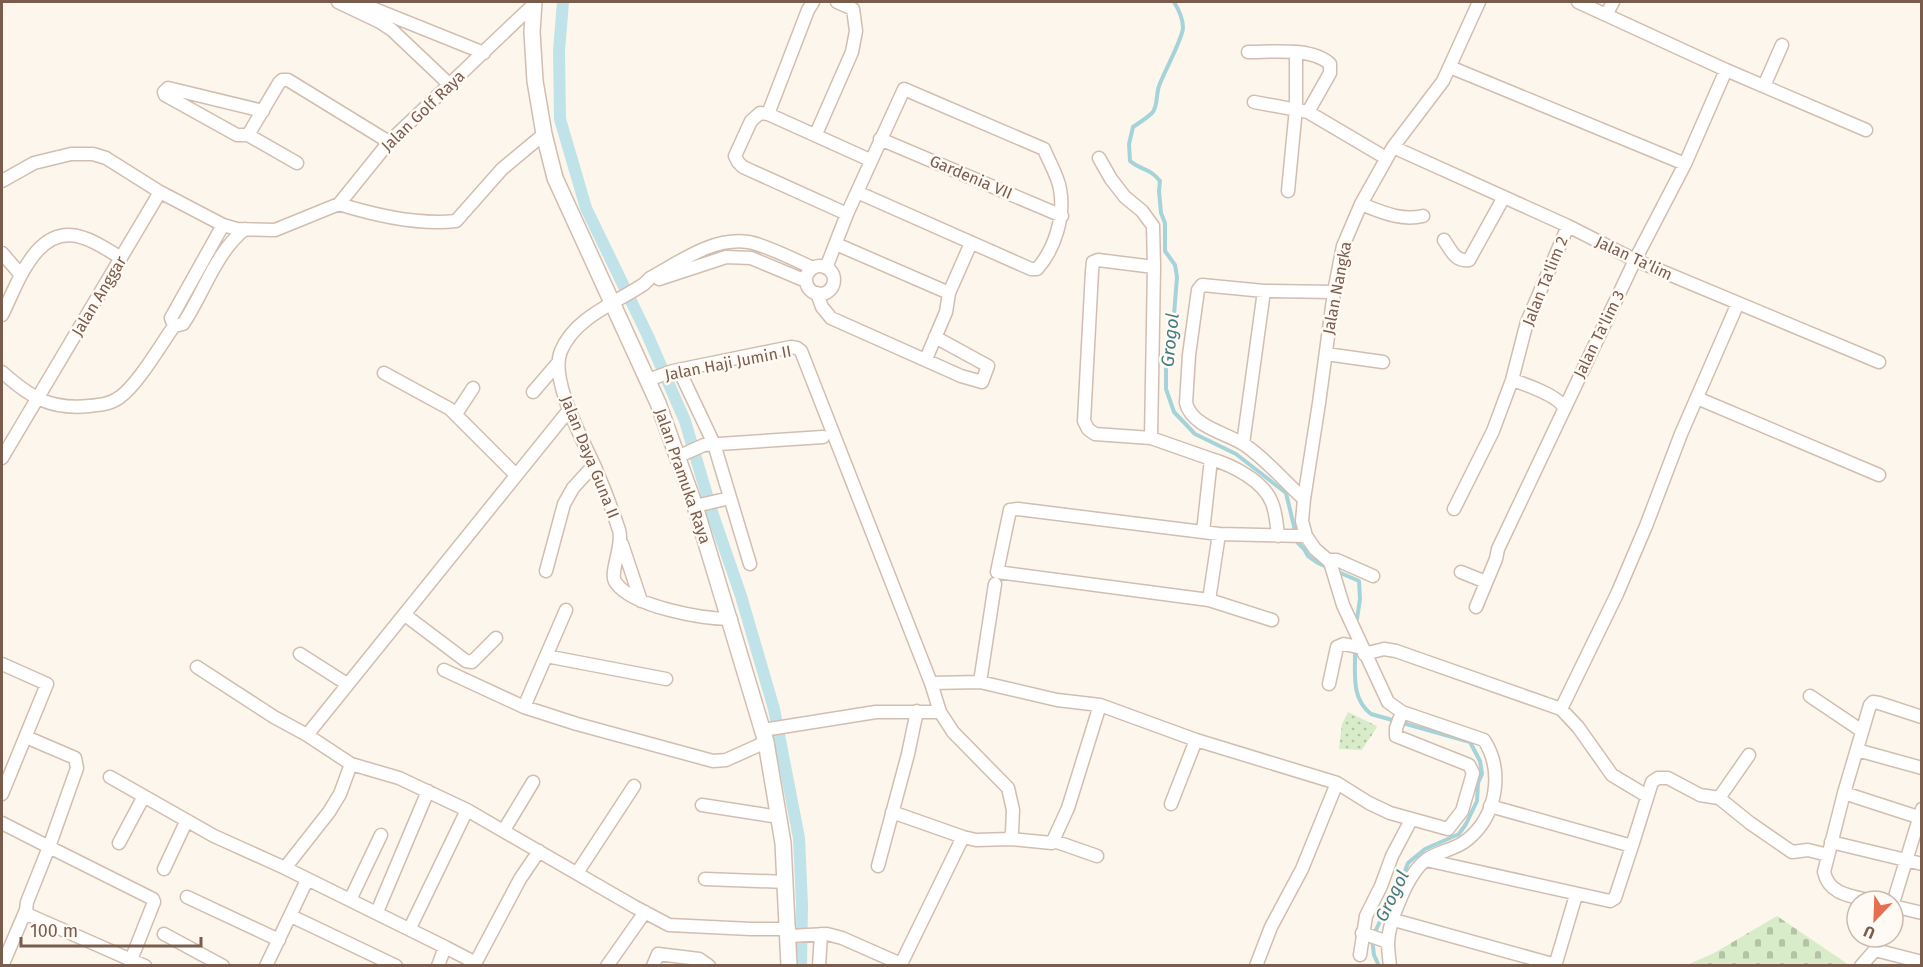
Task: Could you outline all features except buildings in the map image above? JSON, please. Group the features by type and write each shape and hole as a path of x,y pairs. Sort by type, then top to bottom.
{"street":[{"path":"338,2 392,30 450,86"},
{"path":"357,2 483,52"},
{"path":"768,114 813,2"},
{"path":"816,134 852,52 856,31 853,9 837,2"},
{"name":"Jalan Nangka","path":"1293,537 1302,521 1334,292 1343,246 1361,204 1386,158 1443,81 1479,2"},
{"path":"1578,2 1726,70 1866,130"},
{"path":"1606,15 1613,2"},
{"name":"Jalan Golf Raya","path":"2,181 34,164 72,154 93,154 106,158 160,192 223,225 245,229 275,230 339,204 389,142 450,86 533,3"},
{"name":"Jalan Pramuka Raya","path":"533,3 535,81 544,134 555,178 590,255 618,300 653,378 658,404 701,505 731,619 767,733 783,843 790,934 789,966"},
{"path":"1764,86 1782,45"},
{"path":"1288,191 1302,110 1296,51"},
{"path":"1248,52 1296,51 1324,58 1330,64 1330,73 1302,110"},
{"path":"1450,67 1685,164"},
{"name":"Jalan Ta'lim 3","path":"1476,606 1496,560 1498,549 1635,260 1685,164 1726,70"},
{"path":"248,135 279,83 282,80 288,80 389,142"},
{"path":"262,111 168,88 165,90 165,95 237,135 248,135 297,163"},
{"path":"826,268 870,160 904,89 1044,149 1060,187 1062,216 1046,259 1036,269 1031,269 857,192"},
{"path":"1254,102 1302,110 1386,158"},
{"path":"847,214 743,167 735,156 750,120 760,113 768,114 870,160"},
{"path":"339,204 368,213 441,222 456,221 502,169 544,134"},
{"name":"Gardenia VII","path":"880,139 1062,216"},
{"name":"Jalan Ta'lim","path":"1393,147 1568,226 1635,260 1879,362"},
{"path":"1099,158 1125,197 1142,211 1153,226 1151,438"},
{"name":"Jalan Anggar","path":"38,400 160,192"},
{"path":"1444,240 1455,258 1469,260 1504,197"},
{"path":"1361,204 1399,218 1410,219 1423,216"},
{"path":"174,326 171,318 223,225"},
{"name":"Jalan Ta'lim 2","path":"1454,509 1493,430 1512,380 1533,305 1568,226"},
{"path":"2,372 38,400 69,408 103,405 120,397 136,379 174,326 183,324 224,251 233,238 245,229"},
{"path":"2,315 31,256 47,240 68,235 84,238 121,258"},
{"path":"640,288 650,278 708,247 725,241 750,242 813,268"},
{"path":"725,241 726,257"},
{"path":"926,359 946,312 949,293 971,243"},
{"path":"836,244 949,293"},
{"path":"2,253 21,275"},
{"path":"533,392 558,363 560,352 568,338 579,326 640,288 726,257 751,258 806,281"},
{"path":"1154,267 1098,260 1094,262 1084,422 1095,434 1151,438 1224,463 1265,490 1293,537"},
{"path":"820,266 826,268 833,275 833,285 827,292 817,293 809,289 806,281 808,273 813,268 820,266"},
{"path":"1304,499 1278,472 1243,444 1204,424 1188,411 1186,403 1198,290 1202,285 1264,291 1334,292"},
{"path":"1243,444 1264,291"},
{"path":"817,293 822,307 831,318 961,376 982,382 988,366 935,337"},
{"path":"1561,709 1634,555 1738,303"},
{"name":"Jalan Haji Jumin II","path":"653,378 676,370 791,347 797,348 804,357 931,683"},
{"path":"1326,354 1383,362"},
{"name":"Jalan Daya Guna II","path":"558,363 562,389 569,411 609,499 621,534 613,578 616,583 641,601 715,619 731,619"},
{"path":"676,370 709,445 725,499 750,564"},
{"path":"384,373 456,414 516,475"},
{"path":"1512,380 1544,393 1562,403 1564,408"},
{"path":"456,414 473,388"},
{"path":"1697,398 1879,475"},
{"path":"2,458 38,400"},
{"path":"307,735 569,411"},
{"path":"681,455 709,445 824,438"},
{"path":"1203,532 1210,459"},
{"path":"546,571 564,504 573,488 594,465"},
{"path":"701,505 725,499"},
{"path":"1010,839 1013,810 1008,788 953,732 940,712 931,683 980,682 1057,700 1100,705 1196,740 1337,783 1369,803 1411,820 1448,829 1462,811 1473,773 1469,765 1396,736 1399,719 1363,651 1343,605 1329,561 1315,549 1293,537 1219,534 1018,509 1010,510 997,572 1209,600 1272,620"},
{"path":"1209,600 1219,534"},
{"path":"621,542 641,601"},
{"path":"1329,561 1336,560 1373,576"},
{"path":"1461,572 1486,582"},
{"path":"980,682 995,584"},
{"path":"524,707 566,610"},
{"path":"405,615 471,662 496,638"},
{"path":"1329,684 1337,647 1344,644 1363,651 1396,651 1561,709 1574,721 1612,775 1647,795"},
{"path":"300,654 347,684"},
{"path":"546,656 666,679"},
{"path":"2,664 47,684 2,794"},
{"path":"197,667 351,764 399,778 467,810 669,925 818,934 842,938 900,965 963,837"},
{"path":"444,670 524,707 713,761 726,760 767,733 788,725 876,712 940,712"},
{"path":"1810,696 1862,731"},
{"path":"1845,894 1829,885 1824,872 1867,711 1873,702 1922,717"},
{"path":"892,812 976,840 1010,839 1049,844 1054,841 1068,808 1100,705"},
{"path":"878,866 918,711"},
{"path":"1390,966 1388,942 1398,902 1413,876 1426,860 1458,846 1469,839 1480,826 1491,806 1496,776 1491,751 1484,740 1399,719"},
{"path":"2,966 26,910 76,768 75,758 26,737"},
{"path":"1171,804 1196,740"},
{"path":"1857,750 1922,768"},
{"path":"1719,798 1749,755"},
{"path":"285,868 329,812 340,794 351,764"},
{"path":"110,777 186,822 410,928 471,961 477,960 520,879 539,850"},
{"path":"1426,860 1576,895 1614,900 1652,782 1668,778 1700,795 1719,798 1788,850 1796,852 1830,849 1922,864"},
{"path":"504,830 533,782"},
{"path":"1256,966 1271,927 1302,869 1337,783"},
{"path":"577,873 634,786"},
{"path":"377,912 428,791"},
{"path":"1844,793 1920,813 1898,889"},
{"path":"119,843 144,796"},
{"path":"702,805 779,817"},
{"path":"1491,806 1632,846"},
{"path":"410,928 467,810"},
{"path":"1359,955 1366,916 1381,886 1392,856 1411,820"},
{"path":"164,869 186,822"},
{"path":"2,823 153,899 154,902 131,960"},
{"path":"351,900 381,835"},
{"path":"1054,841 1096,856"},
{"path":"705,879 786,882"},
{"path":"266,966 307,880"},
{"path":"1394,920 1555,965 1576,895"},
{"path":"187,897 279,940"},
{"path":"1905,908 1922,913"},
{"path":"26,910 29,915 145,966"},
{"path":"607,966 645,912"},
{"path":"291,916 396,966"},
{"path":"1362,933 1388,942"},
{"path":"164,934 223,966"},
{"path":"818,934 819,966"},
{"path":"438,966 445,947"},
{"path":"1861,966 1875,950 1922,962"},
{"path":"653,966 658,954 699,959 709,966"}],"green space":[{"path":"1348,712 1377,726 1362,750 1339,749 1342,724"},
{"path":"1777,916 1849,965 1687,965 1714,953"}],"waterway":[{"path":"563,2 559,51 560,119 586,208 647,334 685,421 712,512 741,596 774,709 799,838 802,905 801,966"},
{"name":"Grogol","path":"1174,2 1181,18 1182,33 1159,86 1154,110 1133,127 1129,144 1130,161 1153,174 1160,181 1161,213 1165,223 1165,251 1175,265 1177,277 1174,315 1166,360 1166,389 1174,412 1195,434 1236,454 1286,493 1298,543 1308,556 1329,568"},
{"name":"Grogol","path":"1336,571 1359,581 1360,599 1357,619"},
{"name":"Grogol","path":"1355,655 1358,695 1360,702 1371,714 1470,742 1480,761 1482,774 1478,783 1477,801 1459,834 1425,849 1408,863 1400,885 1389,901 1372,939 1374,955 1379,966"}]}
